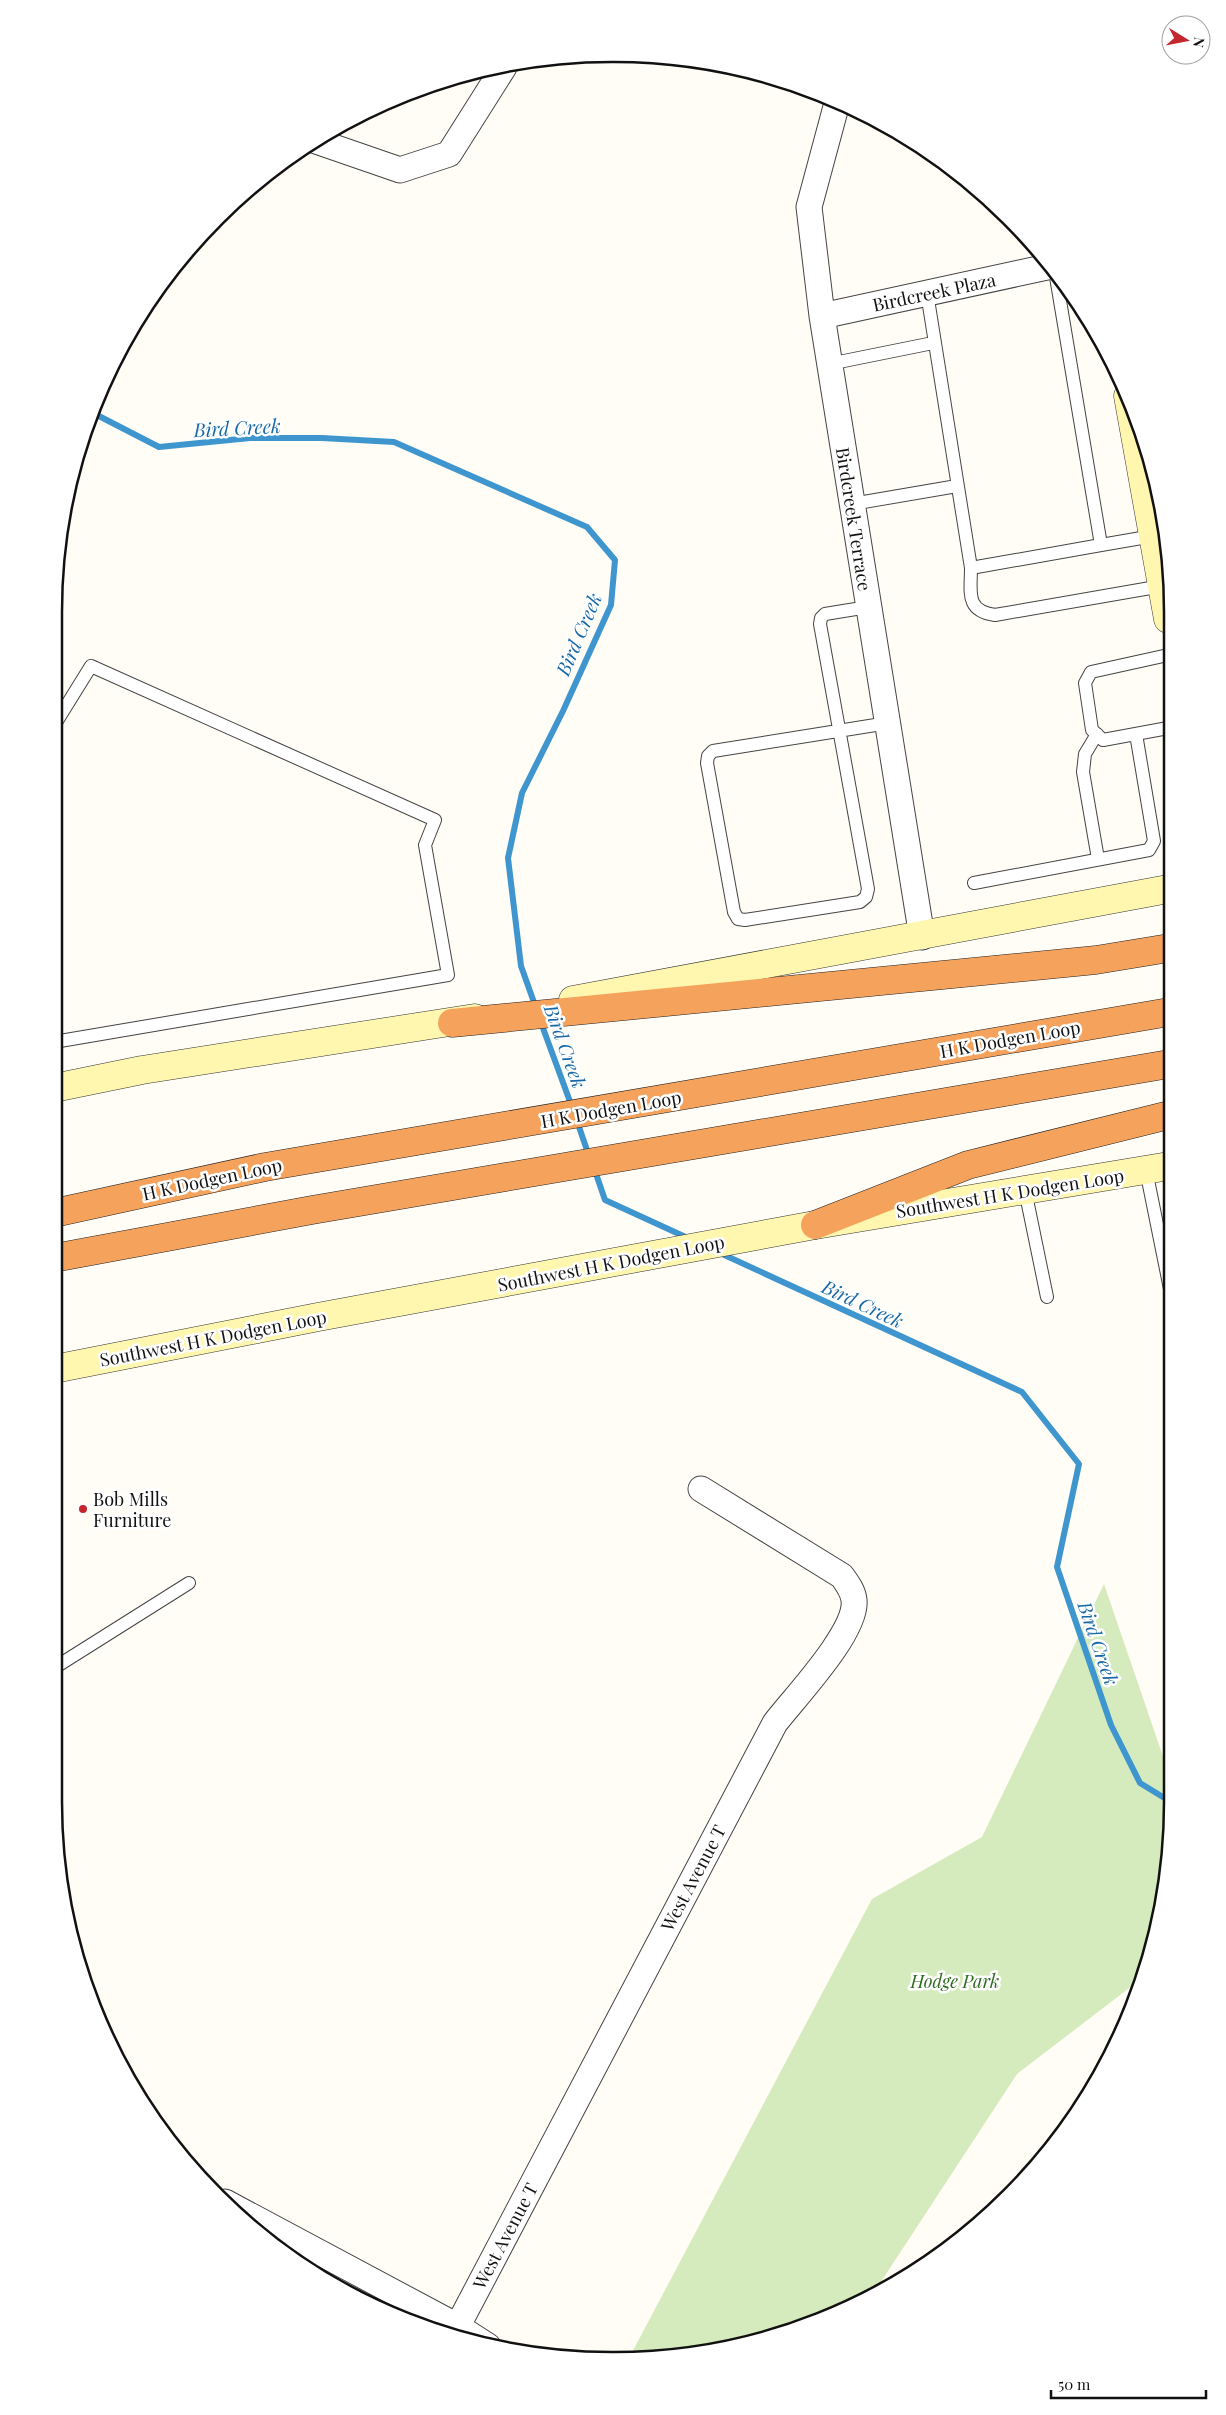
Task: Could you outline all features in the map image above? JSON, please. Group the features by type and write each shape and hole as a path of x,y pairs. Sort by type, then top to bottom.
{"highway":[{"path":"452,1022 671,992 1096,960 1164,949"},
{"name":"H K Dodgen Loop","path":"62,1211 265,1167 700,1094 1164,1013"},
{"path":"62,1257 420,1192 1164,1065"},
{"path":"815,1224 968,1165 1164,1116"}],"main road":[{"path":"1144,469 1155,525 1163,590"},
{"path":"671,992 922,936 1164,890"},
{"path":"62,1086 142,1070 452,1022"},
{"name":"Southwest H K Dodgen Loop","path":"62,1367 815,1224 1158,1168"}],"street":[{"path":"325,144 400,170 449,154 499,75"},
{"name":"Birdcreek Terrace","path":"835,109 809,206 829,364 922,936"},
{"name":"Birdcreek Plaza","path":"822,316 1042,268"},
{"name":"West Avenue T","path":"455,2329 774,1723 848,1629 853,1612 854,1600 851,1589 842,1576 701,1489"},
{"path":"250,2216 451,2328"}],"lane":[{"path":"1058,289 1101,545"},
{"path":"927,293 971,568 971,600 975,608 985,614 995,615 1162,586"},
{"path":"829,364 934,342"},
{"path":"852,504 957,486"},
{"path":"971,568 1101,545 1155,525"},
{"path":"868,607 825,614 821,618 820,624 840,731 868,889 866,897 860,902 745,920 738,919 734,912 707,763 708,756 713,751 840,731 888,723"},
{"path":"1164,656 1091,672 1085,683 1092,730 1104,740 1164,729"},
{"path":"62,713 91,666 435,820 425,845 448,974 62,1041"},
{"path":"1097,734 1085,754 1083,772 1098,859"},
{"path":"974,883 1149,850 1154,841 1136,734"},
{"path":"1158,1168 1164,1228"},
{"path":"1025,1190 1046,1297"},
{"path":"62,1663 189,1583"}],"green space":[{"name":"Hodge Park","path":"1104,1584 1164,1760 1164,1802 1159,1874 1145,1944 1131,1986 1017,2074 880,2283 824,2311 755,2334 685,2348 633,2351 872,1899 982,1837"}],"waterway":[{"name":"Bird Creek","path":"99,416 159,447 250,438 322,438 394,442 587,527 615,560 611,605 563,711 522,793 508,858 521,966 536,1008"},
{"name":"Bird Creek","path":"540,1020 572,1107"},
{"name":"Bird Creek","path":"577,1121 589,1156"},
{"name":"Bird Creek","path":"594,1168 605,1200 690,1239"},
{"name":"Bird Creek","path":"720,1253 1022,1392 1079,1464 1057,1567 1111,1725 1140,1783 1164,1798"}],"place":[{"name":"Bob Mills Furniture","path":"83,1509"}]}
